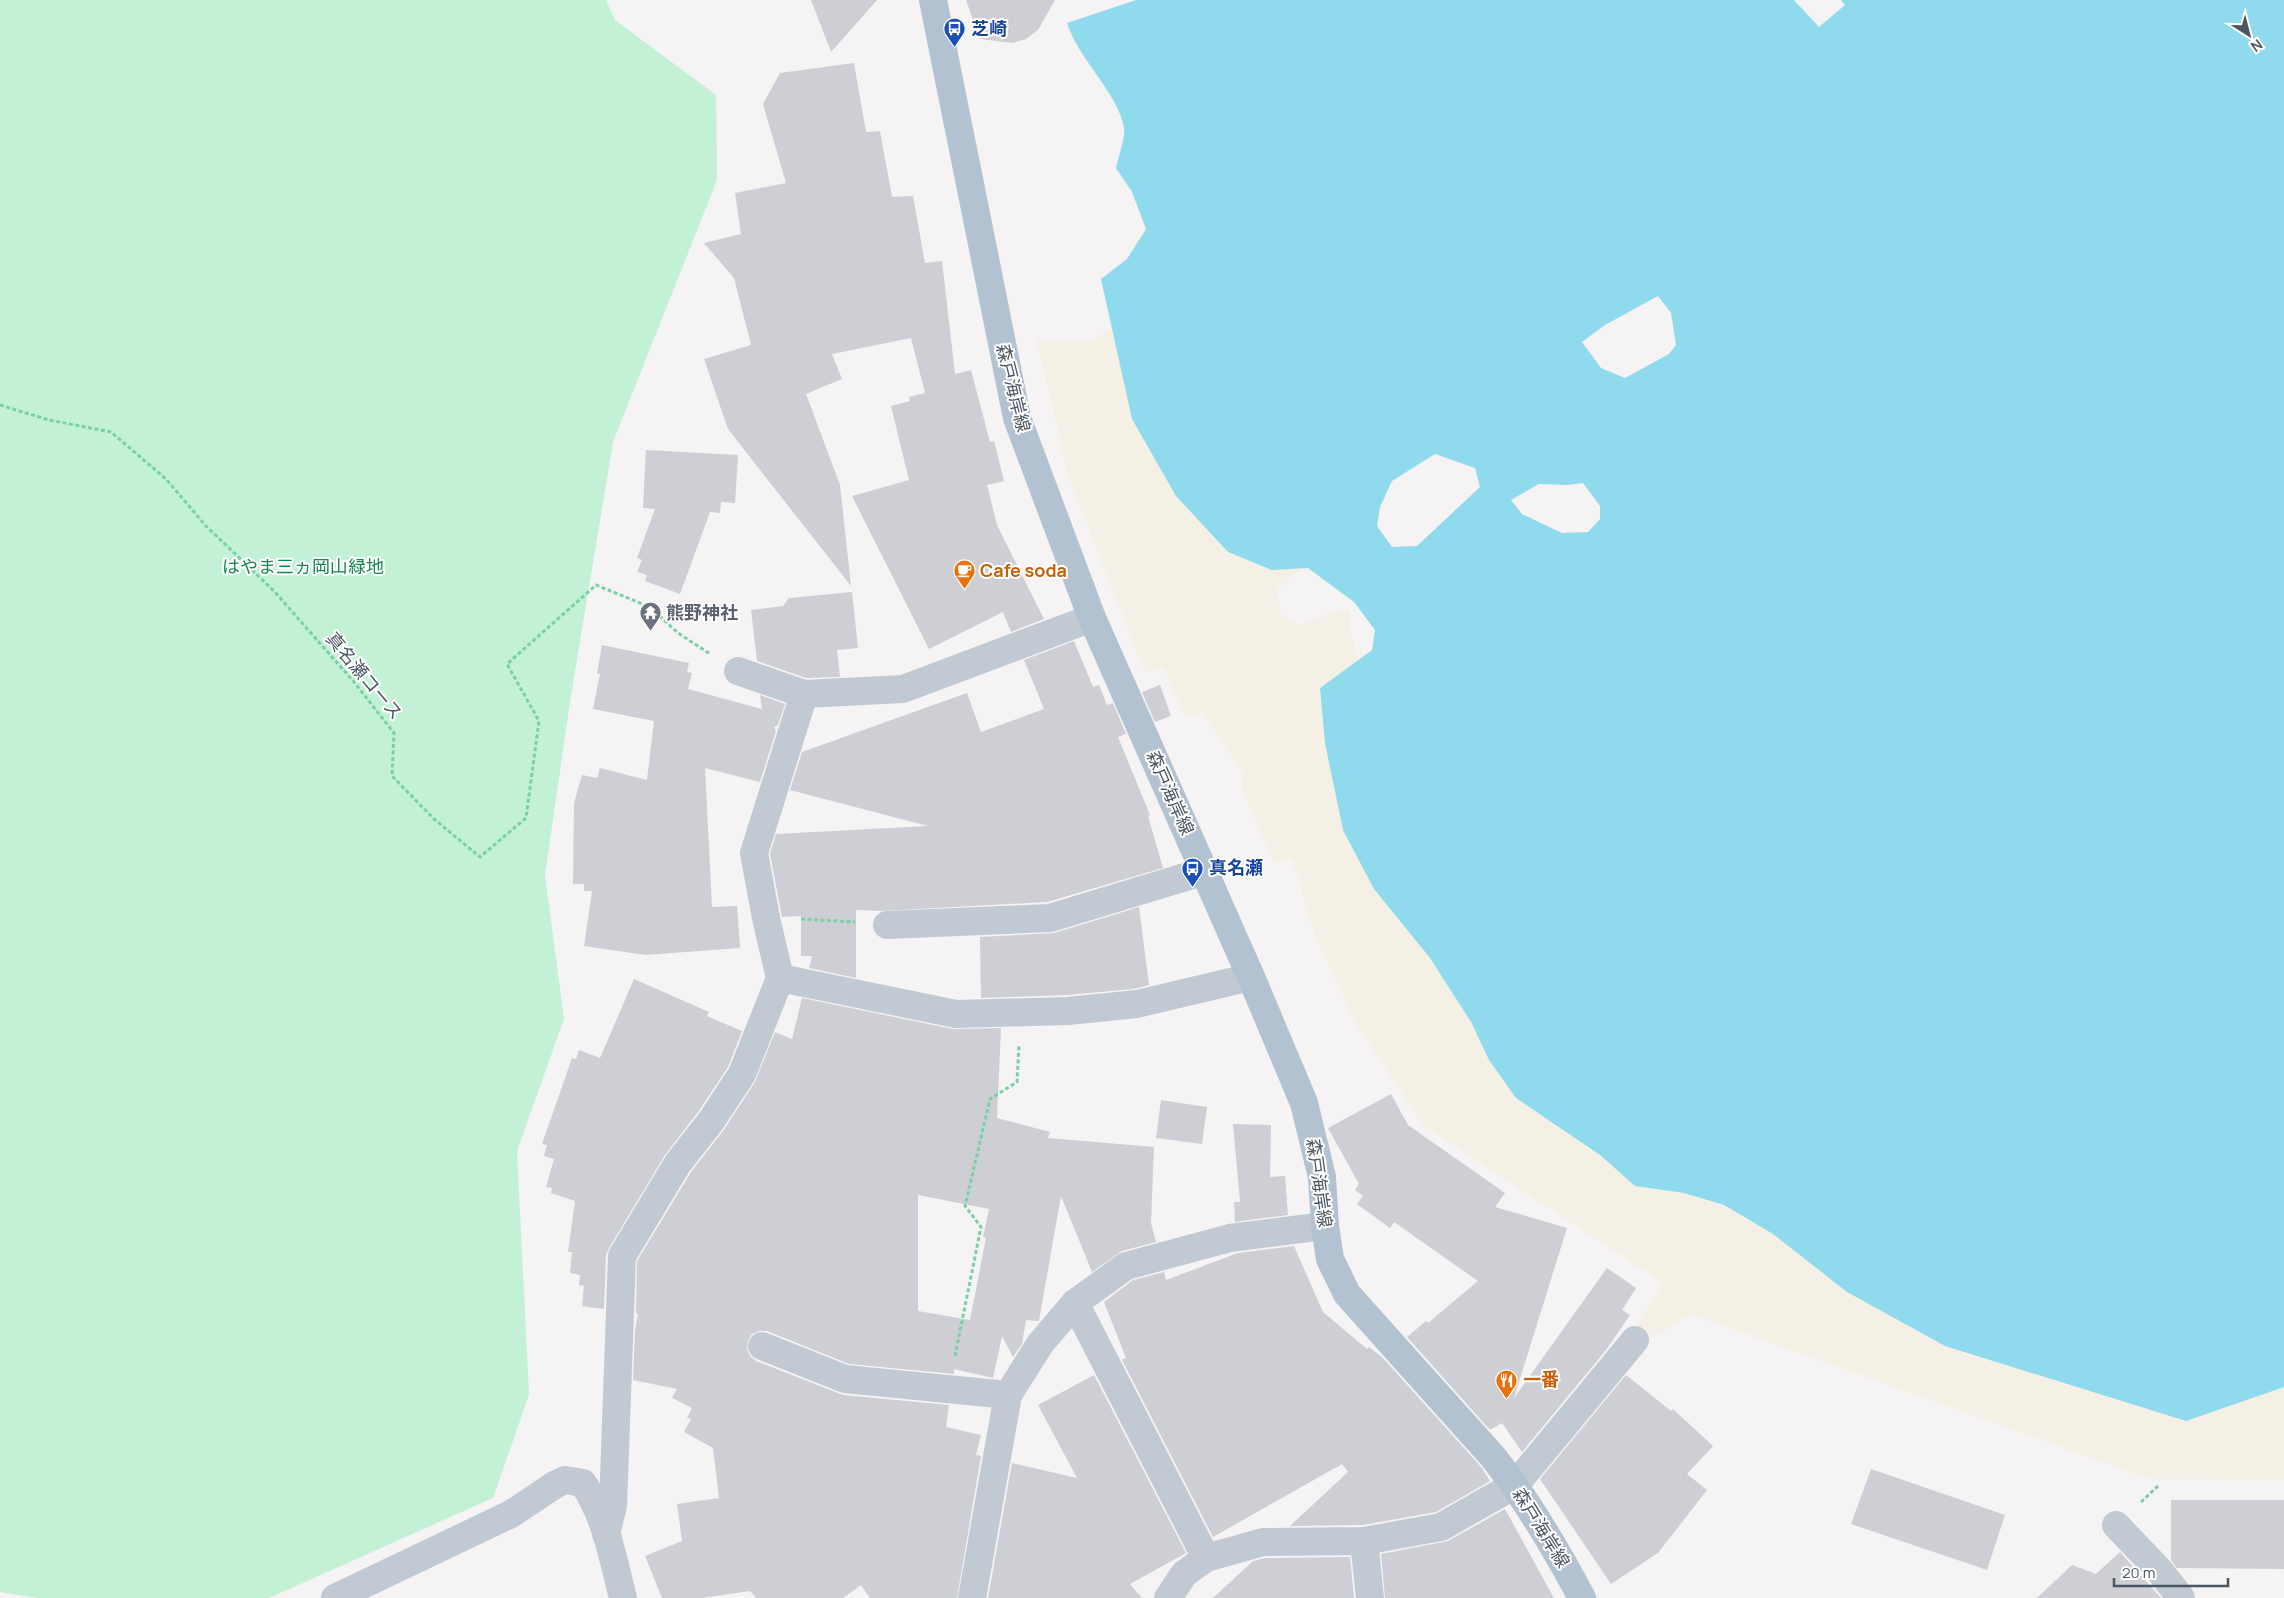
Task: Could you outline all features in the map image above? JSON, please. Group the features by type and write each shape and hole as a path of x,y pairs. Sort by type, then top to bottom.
{"main road":[{"name":"森戸海岸線","path":"933,0 1017,418 1092,618 1251,977 1304,1103 1322,1178 1325,1226 1330,1259 1347,1294 1494,1458 1515,1485 1554,1545 1582,1598"}],"street":[{"path":"738,671 804,694 903,689 1092,618"},
{"path":"606,1534 613,1506 622,1256 678,1163 711,1121 742,1074 780,978 766,918 754,852 804,694"},
{"path":"888,925 1050,918 1205,872"},
{"path":"780,978 956,1014 1068,1011 1137,1004 1251,977"},
{"path":"972,1598 1008,1395 1040,1344 1075,1303 1126,1266 1230,1238 1325,1226"},
{"path":"1075,1303 1206,1558"},
{"path":"1168,1598 1184,1574 1206,1558 1263,1542 1364,1541 1441,1527 1515,1485 1635,1340"},
{"path":"762,1346 845,1379 1008,1395"},
{"path":"335,1598 510,1514 565,1480 582,1483 592,1496 606,1534 623,1598"},
{"path":"2116,1524 2160,1570 2181,1598"},
{"path":"1364,1541 1370,1598"}],"path":[{"name":"真名瀬コース","path":"0,405 49,420 111,432 166,479 206,526 274,591 354,682 394,733 392,776 434,819 480,857 526,818 539,720 508,664 596,585 650,607 678,633 738,671"},
{"path":"766,918 831,919 888,925"},
{"path":"949,1389 981,1227 965,1206 990,1099 1017,1082 1021,1012"}],"green space":[{"name":"はやま三ヵ岡山緑地","path":"0,0 606,0 615,20 716,95 717,180 613,442 570,702 545,875 564,1019 517,1151 529,1395 493,1498 269,1598 38,1598 0,1592"}],"sand":[{"path":"1134,311 1313,560 1276,590 1281,614 1301,625 1336,610 1350,610 1350,632 1359,661 1320,688 1325,743 1374,889 1430,958 1471,1022 1489,1060 1516,1098 1600,1155 1635,1186 1684,1193 1724,1205 1773,1234 2284,1379 2284,1480 2151,1479 1691,1314 1652,1338 1636,1327 1663,1283 1423,1125 1357,1025 1315,936 1292,858 1274,863 1243,791 1242,772 1203,711 1185,717 1164,667 1145,673 1069,478 1037,340 1092,341"}],"water":[{"path":"1136,0 1794,0 1819,27 1845,5 1841,0 2284,0 2284,1387 2186,1421 1945,1346 1847,1292 1773,1234 1724,1205 1684,1193 1635,1186 1600,1155 1516,1098 1489,1060 1471,1022 1430,958 1374,889 1343,830 1325,743 1320,688 1372,650 1375,630 1354,602 1308,568 1272,570 1228,552 1176,496 1132,419 1101,279 1127,259 1146,229 1132,192 1116,168 1124,131 1120,114 1106,88 1080,50 1067,23","holes":["1658,296 1671,313 1676,345 1669,354 1625,378 1601,368 1582,342 1605,325","1435,454 1475,468 1480,487 1417,546 1392,547 1377,526 1380,507 1392,481","1583,483 1600,506 1600,519 1588,532 1562,533 1522,514 1511,500 1539,484 1567,485"]}],"building":[{"path":"811,0 877,0 831,52"},
{"path":"966,0 1055,0 1038,30 1026,39 1013,43 980,39"},
{"path":"854,63 866,132 880,131 892,197 913,196 925,263 942,261 955,374 971,370 990,442 994,441 1004,481 987,485 997,525 1044,619 1011,632 1003,612 929,649 852,496 909,480 891,406 910,401 909,397 925,393 911,338 832,354 842,379 806,394 840,485 851,586 728,429 704,359 751,345 734,278 704,243 741,234 735,193 786,183 763,104 780,73"},
{"path":"646,450 738,455 735,503 721,502 720,513 710,512 680,594 645,581 647,575 637,572 642,560 637,558 655,509 643,508"},
{"path":"852,592 858,648 837,650 840,677 806,678 757,661 751,610 783,606 789,598"},
{"path":"1074,641 1093,687 1099,685 1107,705 1113,703 1126,734 1118,737 1150,815 1148,816 1163,868 1047,902 882,911 856,910 856,978 809,968 812,956 801,956 801,916 782,917 770,854 776,834 928,826 790,790 802,752 967,693 981,732 1044,709 1024,660"},
{"path":"602,645 689,663 687,672 692,673 688,689 762,709 760,695 785,704 778,725 774,727 776,731 760,782 705,768 712,907 737,906 740,948 645,955 584,946 592,891 584,891 584,884 573,884 574,803 582,775 597,778 600,768 647,780 654,721 593,709 600,674 597,674"},
{"path":"1160,685 1171,716 1155,722 1142,692"},
{"path":"1139,907 1149,985 1134,989 1067,995 981,998 980,937 1054,933"},
{"path":"634,979 709,1012 707,1016 742,1031 728,1067 698,1112 665,1155 609,1248 606,1255 604,1309 582,1306 584,1286 579,1285 580,1275 570,1273 572,1252 568,1252 575,1201 551,1193 552,1188 546,1187 554,1159 544,1156 547,1145 542,1144 572,1058 576,1059 579,1050 600,1058"},
{"path":"802,998 953,1029 1001,1028 997,1118 1050,1132 1048,1138 1154,1147 1151,1223 1156,1242 1122,1251 1092,1272 1061,1196 1039,1321 1026,1320 1022,1344 1013,1357 1002,1336 993,1378 954,1369 954,1374 849,1364 767,1331 759,1331 752,1334 748,1340 747,1349 750,1356 756,1361 843,1395 949,1405 946,1427 981,1435 976,1455 981,1456 957,1598 870,1598 861,1585 843,1598 756,1598 750,1591 702,1598 662,1598 645,1556 682,1541 677,1504 719,1498 713,1448 684,1432 691,1419 687,1418 692,1408 672,1398 677,1389 633,1380 635,1331 638,1314 636,1313 637,1261 691,1172 723,1131 755,1082 775,1032 792,1039","holes":["918,1195 989,1209 983,1237 986,1238 970,1320 918,1311"]},
{"path":"1391,1094 1408,1125 1505,1193 1495,1207 1567,1228 1514,1398 1607,1268 1636,1288 1622,1310 1630,1315 1606,1350 1522,1452 1502,1423 1490,1430 1407,1337 1426,1321 1428,1323 1478,1281 1394,1222 1390,1228 1357,1204 1363,1196 1355,1190 1359,1184 1328,1128"},
{"path":"1161,1100 1207,1107 1202,1144 1156,1138"},
{"path":"1233,1124 1271,1125 1270,1177 1285,1176 1288,1215 1235,1222 1234,1202 1240,1202"},
{"path":"1294,1246 1323,1312 1367,1349 1369,1347 1383,1358 1482,1468 1490,1481 1436,1512 1363,1525 1290,1526 1348,1472 1342,1464 1213,1537 1122,1360 1126,1358 1104,1302 1133,1280 1164,1272 1166,1280 1238,1253"},
{"path":"1094,1375 1186,1553 1130,1584 1142,1598 988,1598 1012,1463 1077,1478 1038,1405"},
{"path":"1626,1375 1671,1411 1673,1409 1713,1446 1687,1474 1707,1490 1658,1553 1611,1584 1540,1479"},
{"path":"1871,1469 2005,1515 1987,1570 1851,1524"},
{"path":"2171,1500 2284,1500 2284,1569 2177,1568 2171,1560"},
{"path":"1505,1509 1554,1598 1385,1598 1381,1554 1448,1541"},
{"path":"2120,1552 2161,1598 2037,1598 2072,1565 2096,1574"},
{"path":"1350,1557 1354,1598 1213,1598 1253,1561 1265,1558"}],"place":[{"name":"芝崎","path":"955,48"},
{"name":"Cafe soda","path":"964,590"},
{"name":"熊野神社","path":"650,632"},
{"name":"真名瀬","path":"1193,887"},
{"name":"一番","path":"1507,1399"}]}
